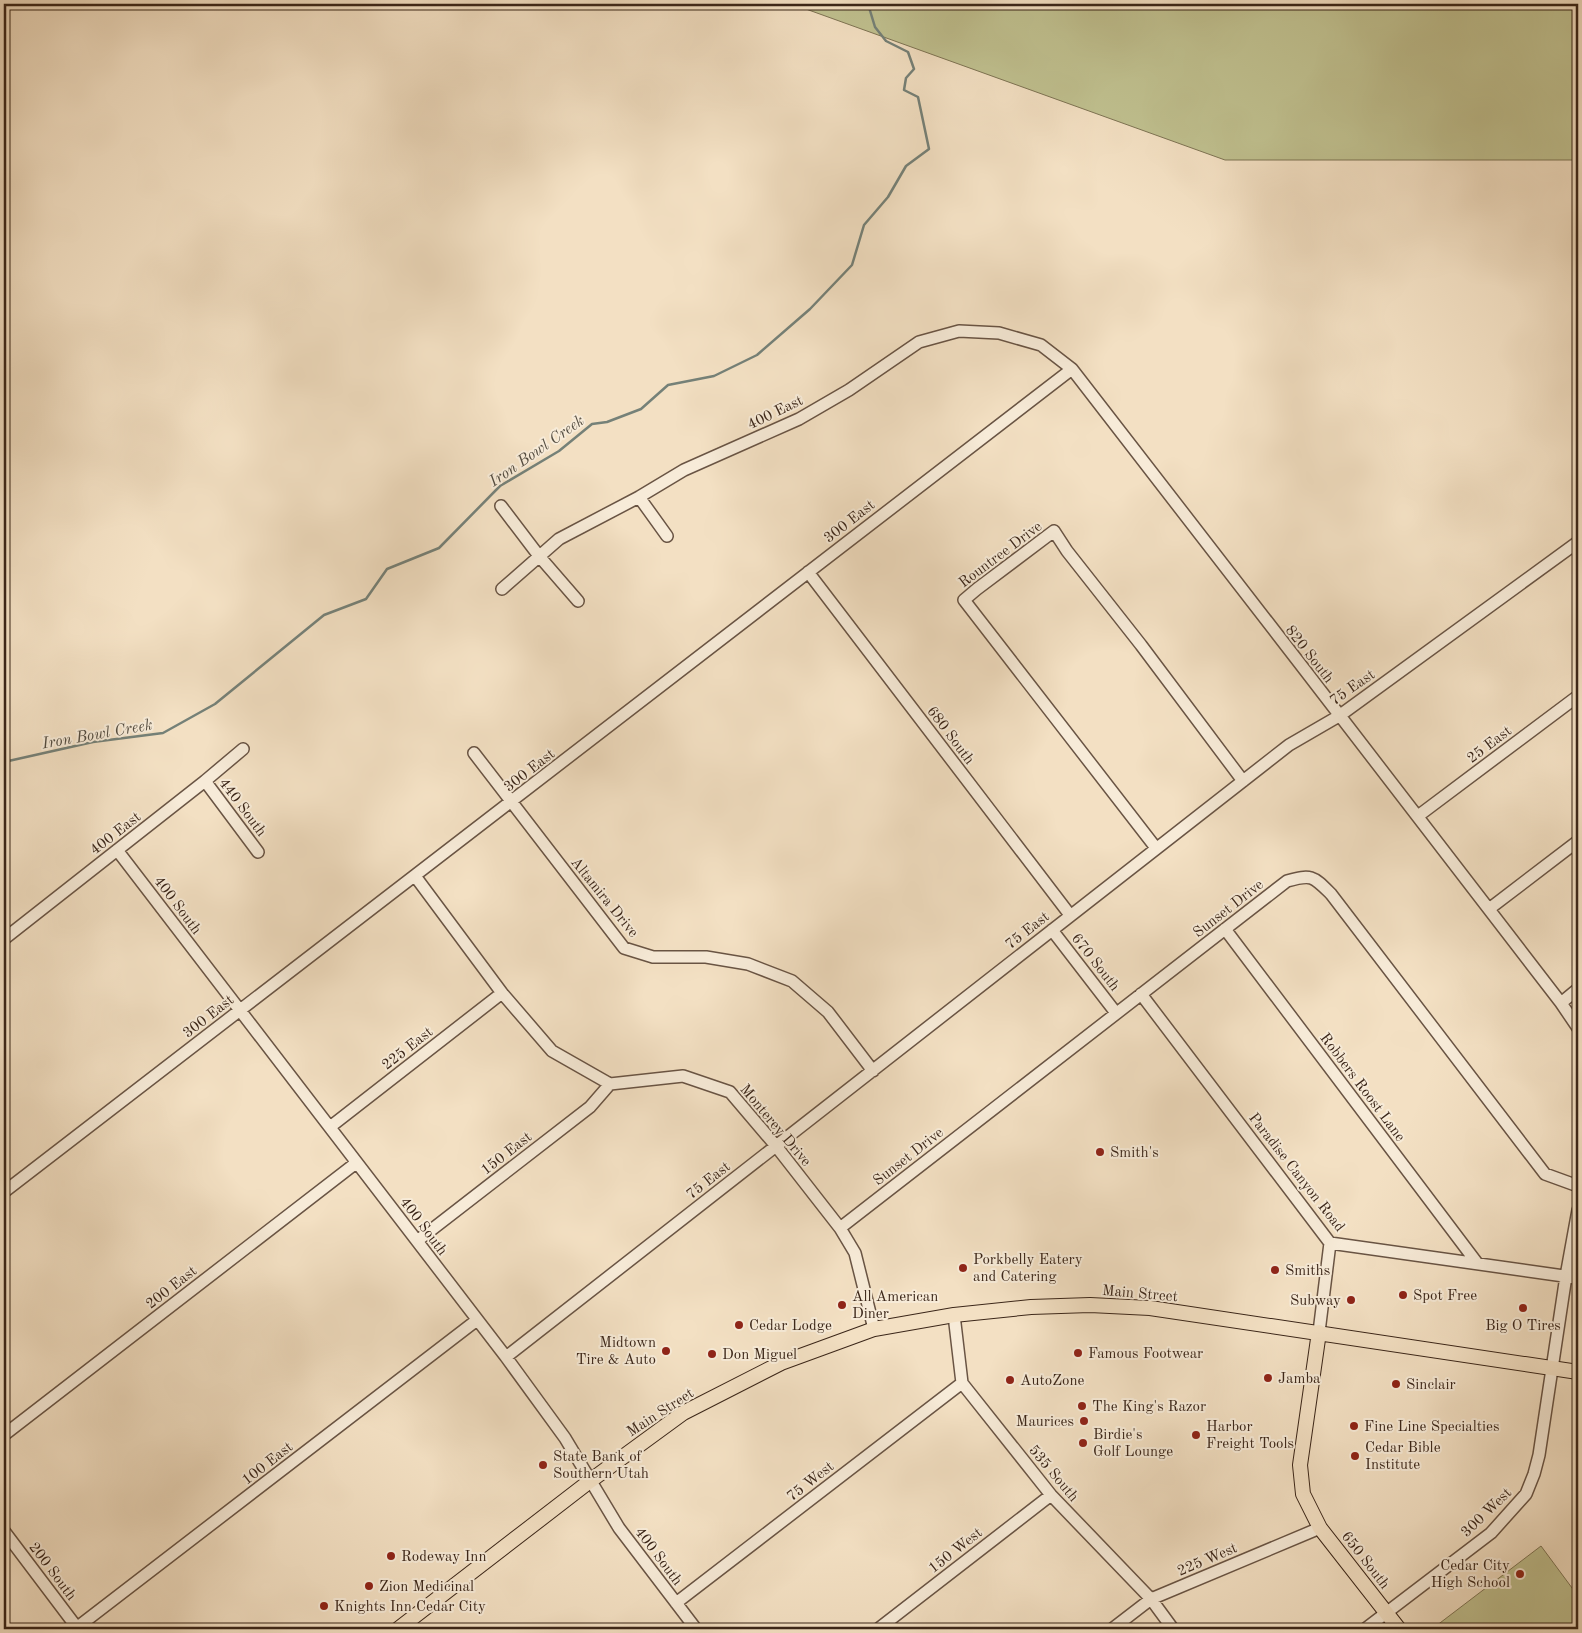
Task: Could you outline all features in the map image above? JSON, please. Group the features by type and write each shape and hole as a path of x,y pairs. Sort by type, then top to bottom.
{"main road":[{"name":"Main Street","path":"398,1629 590,1480 683,1413 781,1363 874,1329 954,1315 1041,1307 1090,1305 1150,1308 1578,1372"},
{"name":"650 South","path":"1319,1332 1300,1465 1303,1494 1320,1528 1399,1629"}],"street":[{"name":"400 East","path":"502,590 559,539 639,497 684,470 798,420 849,390 919,342 959,331 999,332 1041,345 1072,369"},
{"name":"300 East","path":"4,1192 1072,369"},
{"name":"820 South","path":"1072,369 1561,1002 1578,1028"},
{"path":"639,497 667,536"},
{"path":"501,506 539,556 578,601"},
{"name":"Rountree Drive","path":"1156,848 964,600 1035,544 1054,530 1067,551 1243,781"},
{"name":"75 East","path":"506,1357 1288,745 1339,716 1578,542"},
{"name":"680 South","path":"808,572 1070,915"},
{"name":"25 East","path":"1418,816 1578,696"},
{"name":"400 East","path":"4,940 243,749"},
{"name":"Altamira Drive","path":"474,753 624,948 653,957 706,957 748,964 792,981 828,1012 873,1071"},
{"name":"440 South","path":"205,781 258,852"},
{"path":"1489,909 1578,840"},
{"name":"400 South","path":"117,850 506,1357 565,1438 619,1528 696,1629"},
{"path":"415,876 502,993 552,1051 610,1084"},
{"name":"Sunset Drive","path":"840,1228 1287,881 1304,876 1317,880 1331,894 1545,1174 1578,1186"},
{"name":"Robbers Roost Lane","path":"1225,929 1477,1263"},
{"name":"670 South","path":"1052,930 1116,1013"},
{"path":"1561,1002 1578,989"},
{"name":"225 East","path":"330,1127 502,993"},
{"name":"Paradise Canyon Road","path":"1141,994 1330,1243 1578,1278"},
{"name":"Monterey Drive","path":"610,1084 683,1076 730,1092 776,1146 840,1228 855,1254 874,1329"},
{"name":"150 East","path":"417,1241 590,1107 610,1084"},
{"name":"200 East","path":"4,1435 356,1163"},
{"path":"1553,1369 1566,1276 1578,1210"},
{"path":"1319,1332 1330,1243"},
{"path":"954,1315 962,1383"},
{"name":"100 East","path":"77,1629 476,1320"},
{"name":"300 West","path":"1366,1629 1491,1533 1526,1494 1539,1455 1553,1369"},
{"name":"535 South","path":"962,1383 1051,1495 1151,1599 1173,1629"},
{"name":"75 West","path":"676,1603 962,1383"},
{"name":"150 West","path":"878,1629 1051,1495"},
{"name":"225 West","path":"1112,1629 1151,1599 1320,1528"},
{"name":"200 South","path":"4,1532 77,1629"}],"green space":[{"path":"792,4 1578,4 1578,160 1225,160"},
{"path":"1541,1546 1578,1596 1578,1629 1432,1629"}],"waterway":[{"name":"Iron Bowl Creek","path":"4,762 93,742 163,733 215,704 324,615 366,599 387,569 439,548 500,486 559,451 592,424 607,422 641,409 668,385 714,376 757,355 810,309 852,265 864,225 888,197 906,166 929,149 918,97 904,90 906,78 914,69 908,52 886,41 875,27 868,4"}],"place":[{"name":"Smith's","path":"1100,1152"},
{"name":"Porkbelly Eatery and Catering","path":"963,1268"},
{"name":"Smiths","path":"1275,1270"},
{"name":"Spot Free","path":"1403,1295"},
{"name":"Subway","path":"1351,1300"},
{"name":"All American Diner","path":"842,1305"},
{"name":"Big O Tires","path":"1523,1308"},
{"name":"Cedar Lodge","path":"739,1325"},
{"name":"Midtown Tire & Auto","path":"666,1351"},
{"name":"Famous Footwear","path":"1078,1353"},
{"name":"Don Miguel","path":"712,1354"},
{"name":"Jamba","path":"1268,1378"},
{"name":"AutoZone","path":"1010,1380"},
{"name":"Sinclair","path":"1396,1384"},
{"name":"The King's Razor","path":"1082,1406"},
{"name":"Maurices","path":"1084,1421"},
{"name":"Fine Line Specialties","path":"1354,1426"},
{"name":"Harbor Freight Tools","path":"1196,1435"},
{"name":"Birdie's Golf Lounge","path":"1083,1443"},
{"name":"Cedar Bible Institute","path":"1355,1456"},
{"name":"State Bank of Southern Utah","path":"543,1465"},
{"name":"Rodeway Inn","path":"391,1556"},
{"name":"Cedar City High School","path":"1520,1574"},
{"name":"Zion Medicinal","path":"369,1586"},
{"name":"Knights Inn Cedar City","path":"324,1606"}]}
